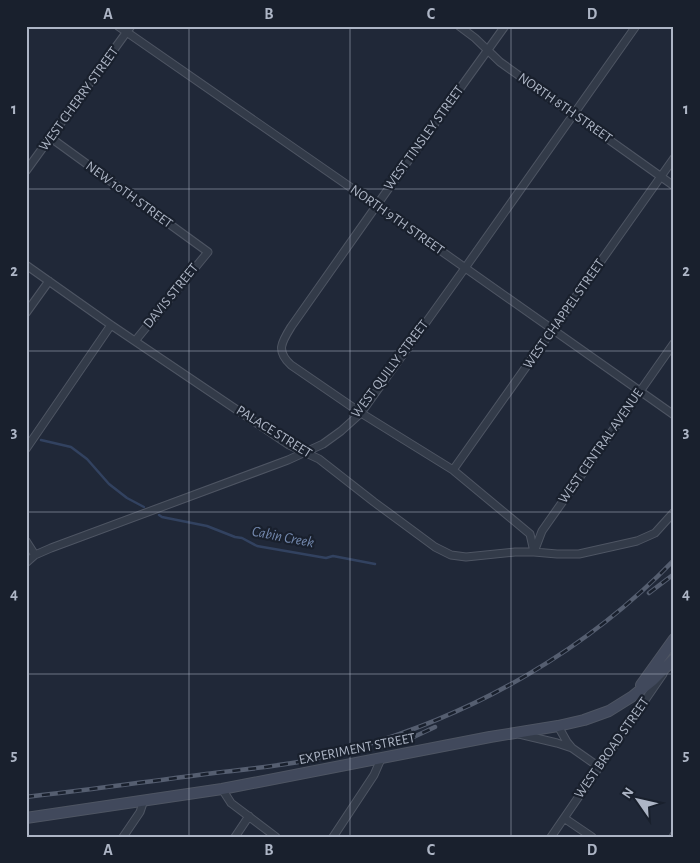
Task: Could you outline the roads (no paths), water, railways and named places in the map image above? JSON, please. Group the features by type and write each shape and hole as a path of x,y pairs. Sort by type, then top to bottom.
{"main road":[{"path":"633,696 674,639"},
{"name":"EXPERIMENT STREET","path":"26,818 222,789 584,720 620,705 653,680 674,659"}],"street":[{"name":"NORTH 9TH STREET","path":"118,26 129,29 674,415"},
{"name":"NORTH 8TH STREET","path":"459,26 475,38 500,62 674,186"},
{"name":"WEST TINSLEY STREET","path":"360,413 291,365 281,352 283,340 376,205 505,26"},
{"name":"WEST QUILLY STREET","path":"26,564 36,555 51,548 288,460 322,444 341,431 360,413 636,26"},
{"name":"WEST CHERRY STREET","path":"26,171 129,29"},
{"name":"NEW 10TH STREET","path":"50,138 208,252"},
{"name":"WEST CHAPPEL STREET","path":"453,470 674,158"},
{"name":"DAVIS STREET","path":"135,341 208,252"},
{"name":"PALACE STREET","path":"26,265 289,445 319,459 435,547 451,555 466,557 516,552 579,554 637,541 655,533 674,512"},
{"path":"26,313 49,281"},
{"path":"26,449 110,324"},
{"name":"WEST CENTRAL AVENUE","path":"534,552 542,531 674,343"},
{"path":"360,413 453,470 530,534 534,552"},
{"path":"26,541 36,555"},
{"name":"WEST BROAD STREET","path":"551,837 674,659"},
{"path":"558,726 572,748"},
{"path":"516,733 572,748 599,766"},
{"path":"333,837 374,775 381,759"},
{"path":"222,789 231,802 276,837"},
{"path":"123,837 140,812 144,800"},
{"path":"235,837 249,816"},
{"path":"564,818 592,837"}],"waterway":[{"name":"Cabin Creek","path":"41,440 71,447 87,459 109,484 127,498 144,507"},
{"name":"Cabin Creek","path":"159,515 207,526 242,538 257,546 326,558 333,556 375,564"}],"railway":[{"path":"26,797 292,763 352,749 403,733 446,716 488,696 568,649 641,592 674,560"},
{"path":"649,593 674,574"},
{"path":"377,748 405,741 435,727"}]}
